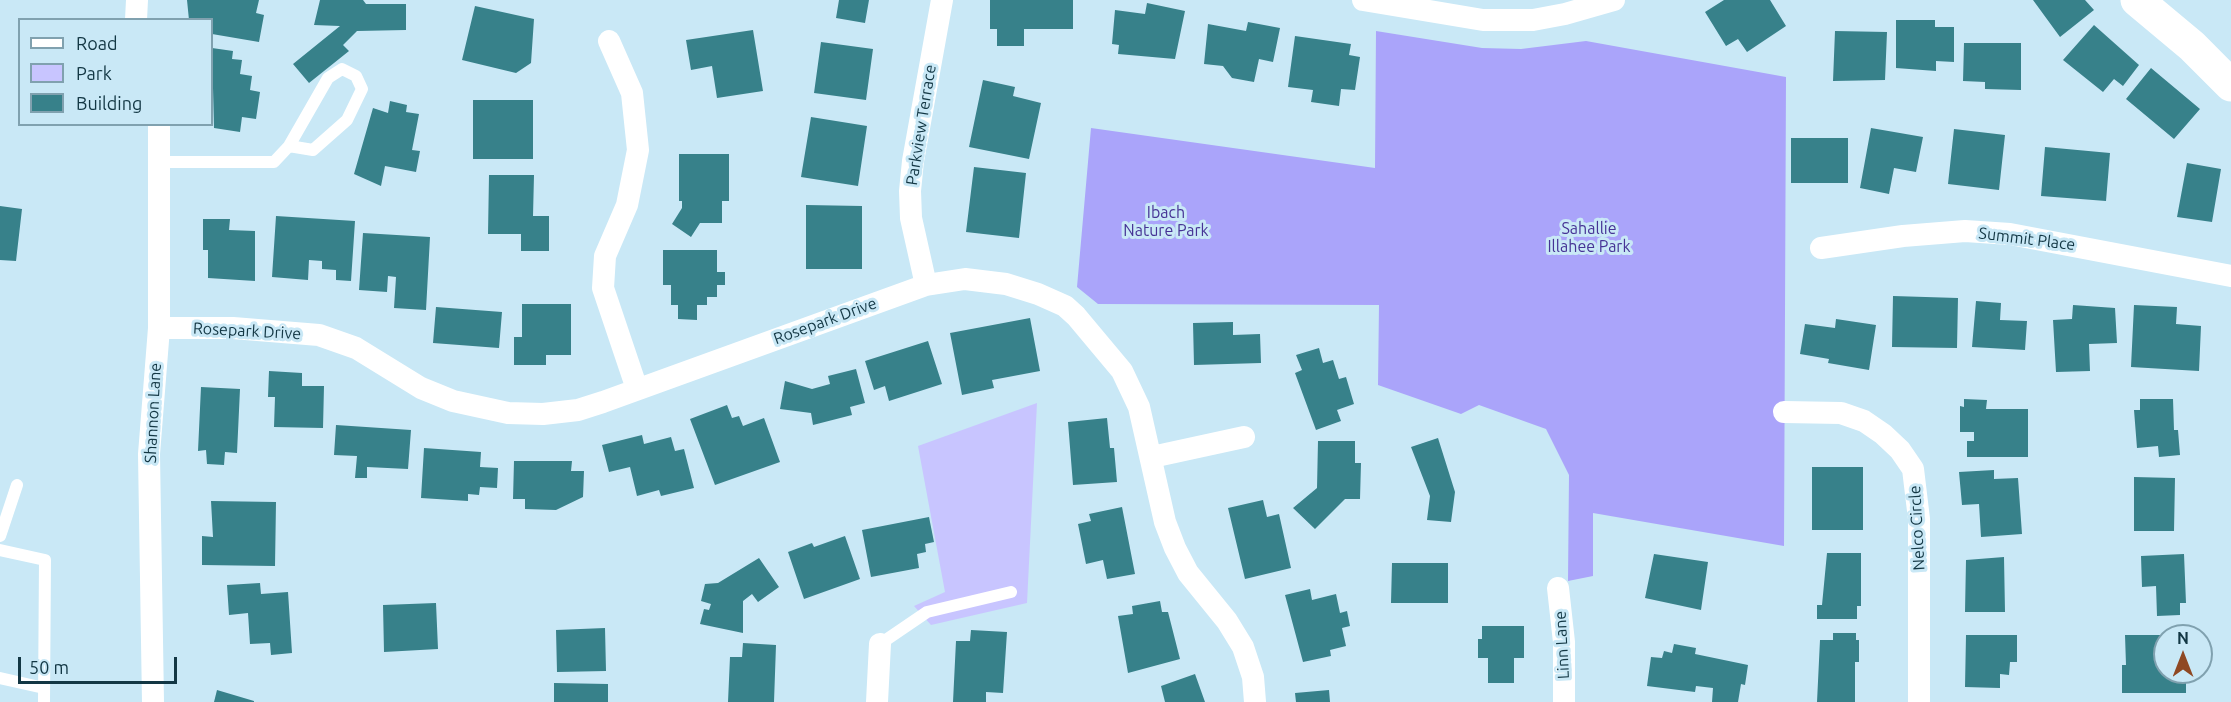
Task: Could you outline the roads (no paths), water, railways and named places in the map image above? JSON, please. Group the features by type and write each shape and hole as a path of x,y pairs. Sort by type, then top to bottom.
{"street":[{"path":"136,18 137,0"},
{"name":"Parkview Terrace","path":"926,285 911,219 910,191 913,161 942,0"},
{"path":"1363,0 1483,20 1533,20 1565,14 1614,0"},
{"path":"2137,0 2192,46 2231,85"},
{"path":"609,41 632,93 638,150 627,205 604,256 603,288 637,389"},
{"name":"Shannon Lane","path":"153,702 149,454 159,328 159,126"},
{"name":"Summit Place","path":"1821,248 1903,236 1965,231 2010,234 2231,276"},
{"name":"Rosepark Drive","path":"159,328 280,330 319,335 356,348 421,388 453,401 508,413 543,414 578,410 926,285 965,279 1006,284 1065,306 1085,325 1122,371 1139,407 1165,522 1175,548 1188,573 1227,621 1243,647 1253,678 1256,702"},
{"name":"Nelco Circle","path":"1784,412 1840,413 1864,422 1883,434 1900,450 1913,469 1919,519 1919,702"},
{"path":"1152,457 1244,437"},
{"name":"Linn Lane","path":"1558,588 1564,642 1564,702"},
{"path":"877,702 880,644"}],"lane":[{"path":"160,162 274,162 290,146 328,78 342,69 356,76 362,89 346,120 313,150 290,146"},
{"path":"0,536 16,485"},
{"path":"0,550 45,560 44,702"},
{"path":"880,644 927,612 1011,592"},
{"path":"0,678 44,688"}],"park label":[{"name":"Ibach Nature Park","path":"1166,222"},
{"name":"Sahallie Illahee Park","path":"1589,238"}]}
